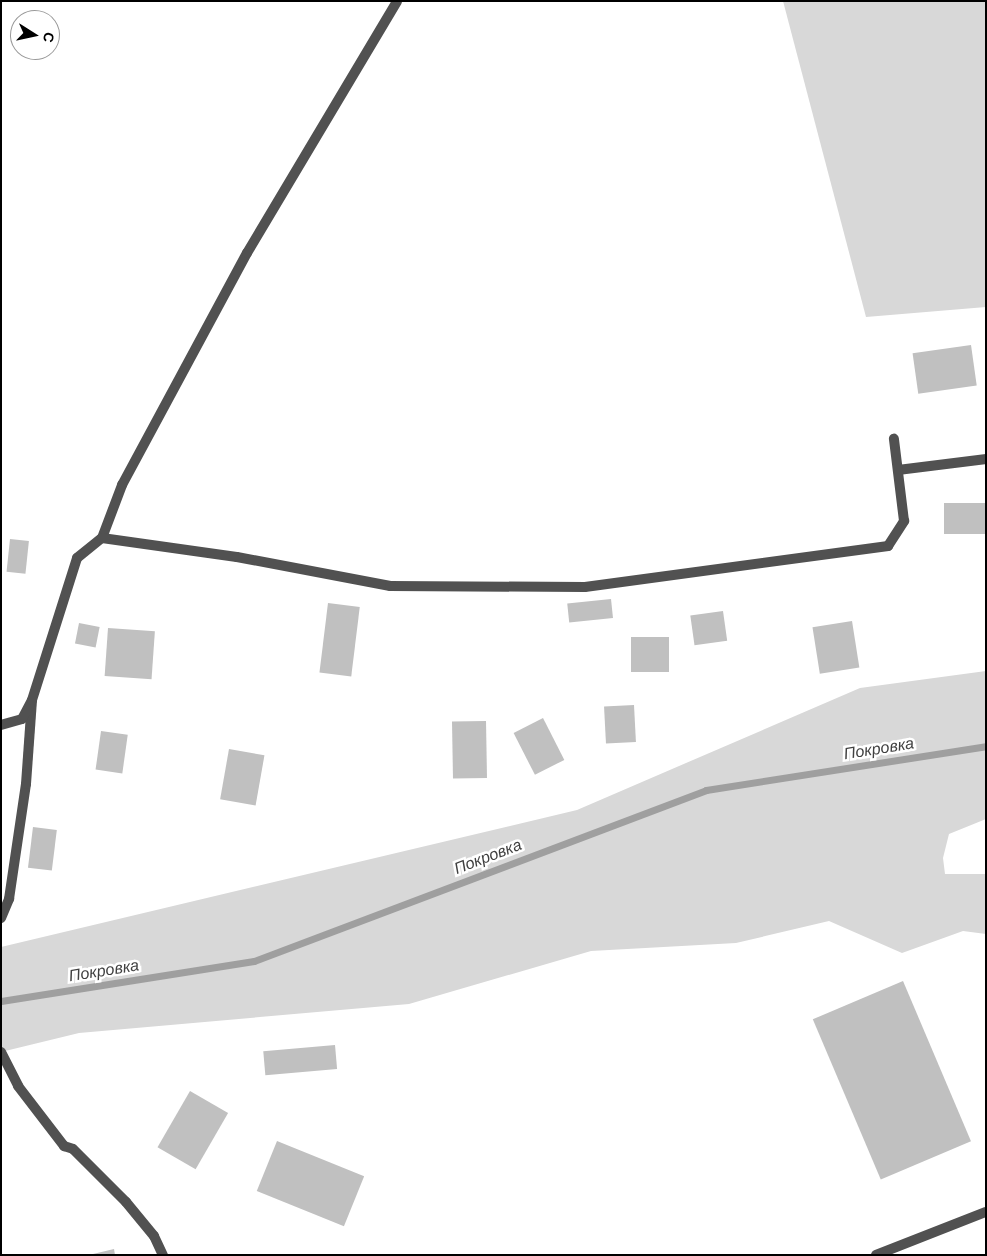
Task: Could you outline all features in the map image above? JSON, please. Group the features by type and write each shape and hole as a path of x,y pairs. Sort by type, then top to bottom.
{"street":[{"path":"1,725 22,719 32,700 77,558 102,538 122,485 247,253 397,1"},
{"path":"102,538 237,557 390,586 585,587 888,546 904,521 894,438"},
{"path":"898,470 986,459"},
{"path":"1,918 9,899 26,784 32,700"},
{"path":"1,1052 18,1086 64,1146 73,1149 126,1202 154,1236 163,1255"},
{"path":"876,1255 986,1212"}],"shaded area":[{"path":"783,1 986,1 986,307 866,317"},
{"path":"986,671 986,819 949,834 943,858 945,874 986,874 986,934 963,931 902,953 829,921 736,943 591,951 409,1004 79,1033 1,1052 1,947 577,810 860,688"}],"building":[{"path":"971,345 977,386 918,394 913,353"},
{"path":"944,503 986,503 986,534 944,534"},
{"path":"10,539 29,541 25,574 7,572"},
{"path":"611,599 613,618 569,622 567,604"},
{"path":"328,603 360,607 351,676 319,672"},
{"path":"723,611 727,641 694,645 690,616"},
{"path":"852,621 859,667 820,674 812,627"},
{"path":"79,623 100,627 96,648 75,644"},
{"path":"108,628 155,631 152,679 105,676"},
{"path":"631,637 669,637 669,672 631,672"},
{"path":"634,705 636,742 606,744 604,707"},
{"path":"543,718 564,760 535,775 514,733"},
{"path":"486,721 487,778 453,779 452,722"},
{"path":"101,731 128,735 122,773 96,770"},
{"path":"229,749 264,755 256,805 220,799"},
{"path":"33,827 57,830 52,871 28,868"},
{"path":"903,981 971,1141 881,1179 813,1019"},
{"path":"335,1045 337,1069 265,1075 263,1051"},
{"path":"190,1091 228,1113 196,1169 158,1147"},
{"path":"277,1141 364,1176 344,1226 257,1191"},
{"path":"114,1249 115,1255 93,1255 93,1254"}],"waterway":[{"name":"Покровка","path":"1,1001 254,961 706,790 986,746"}]}
